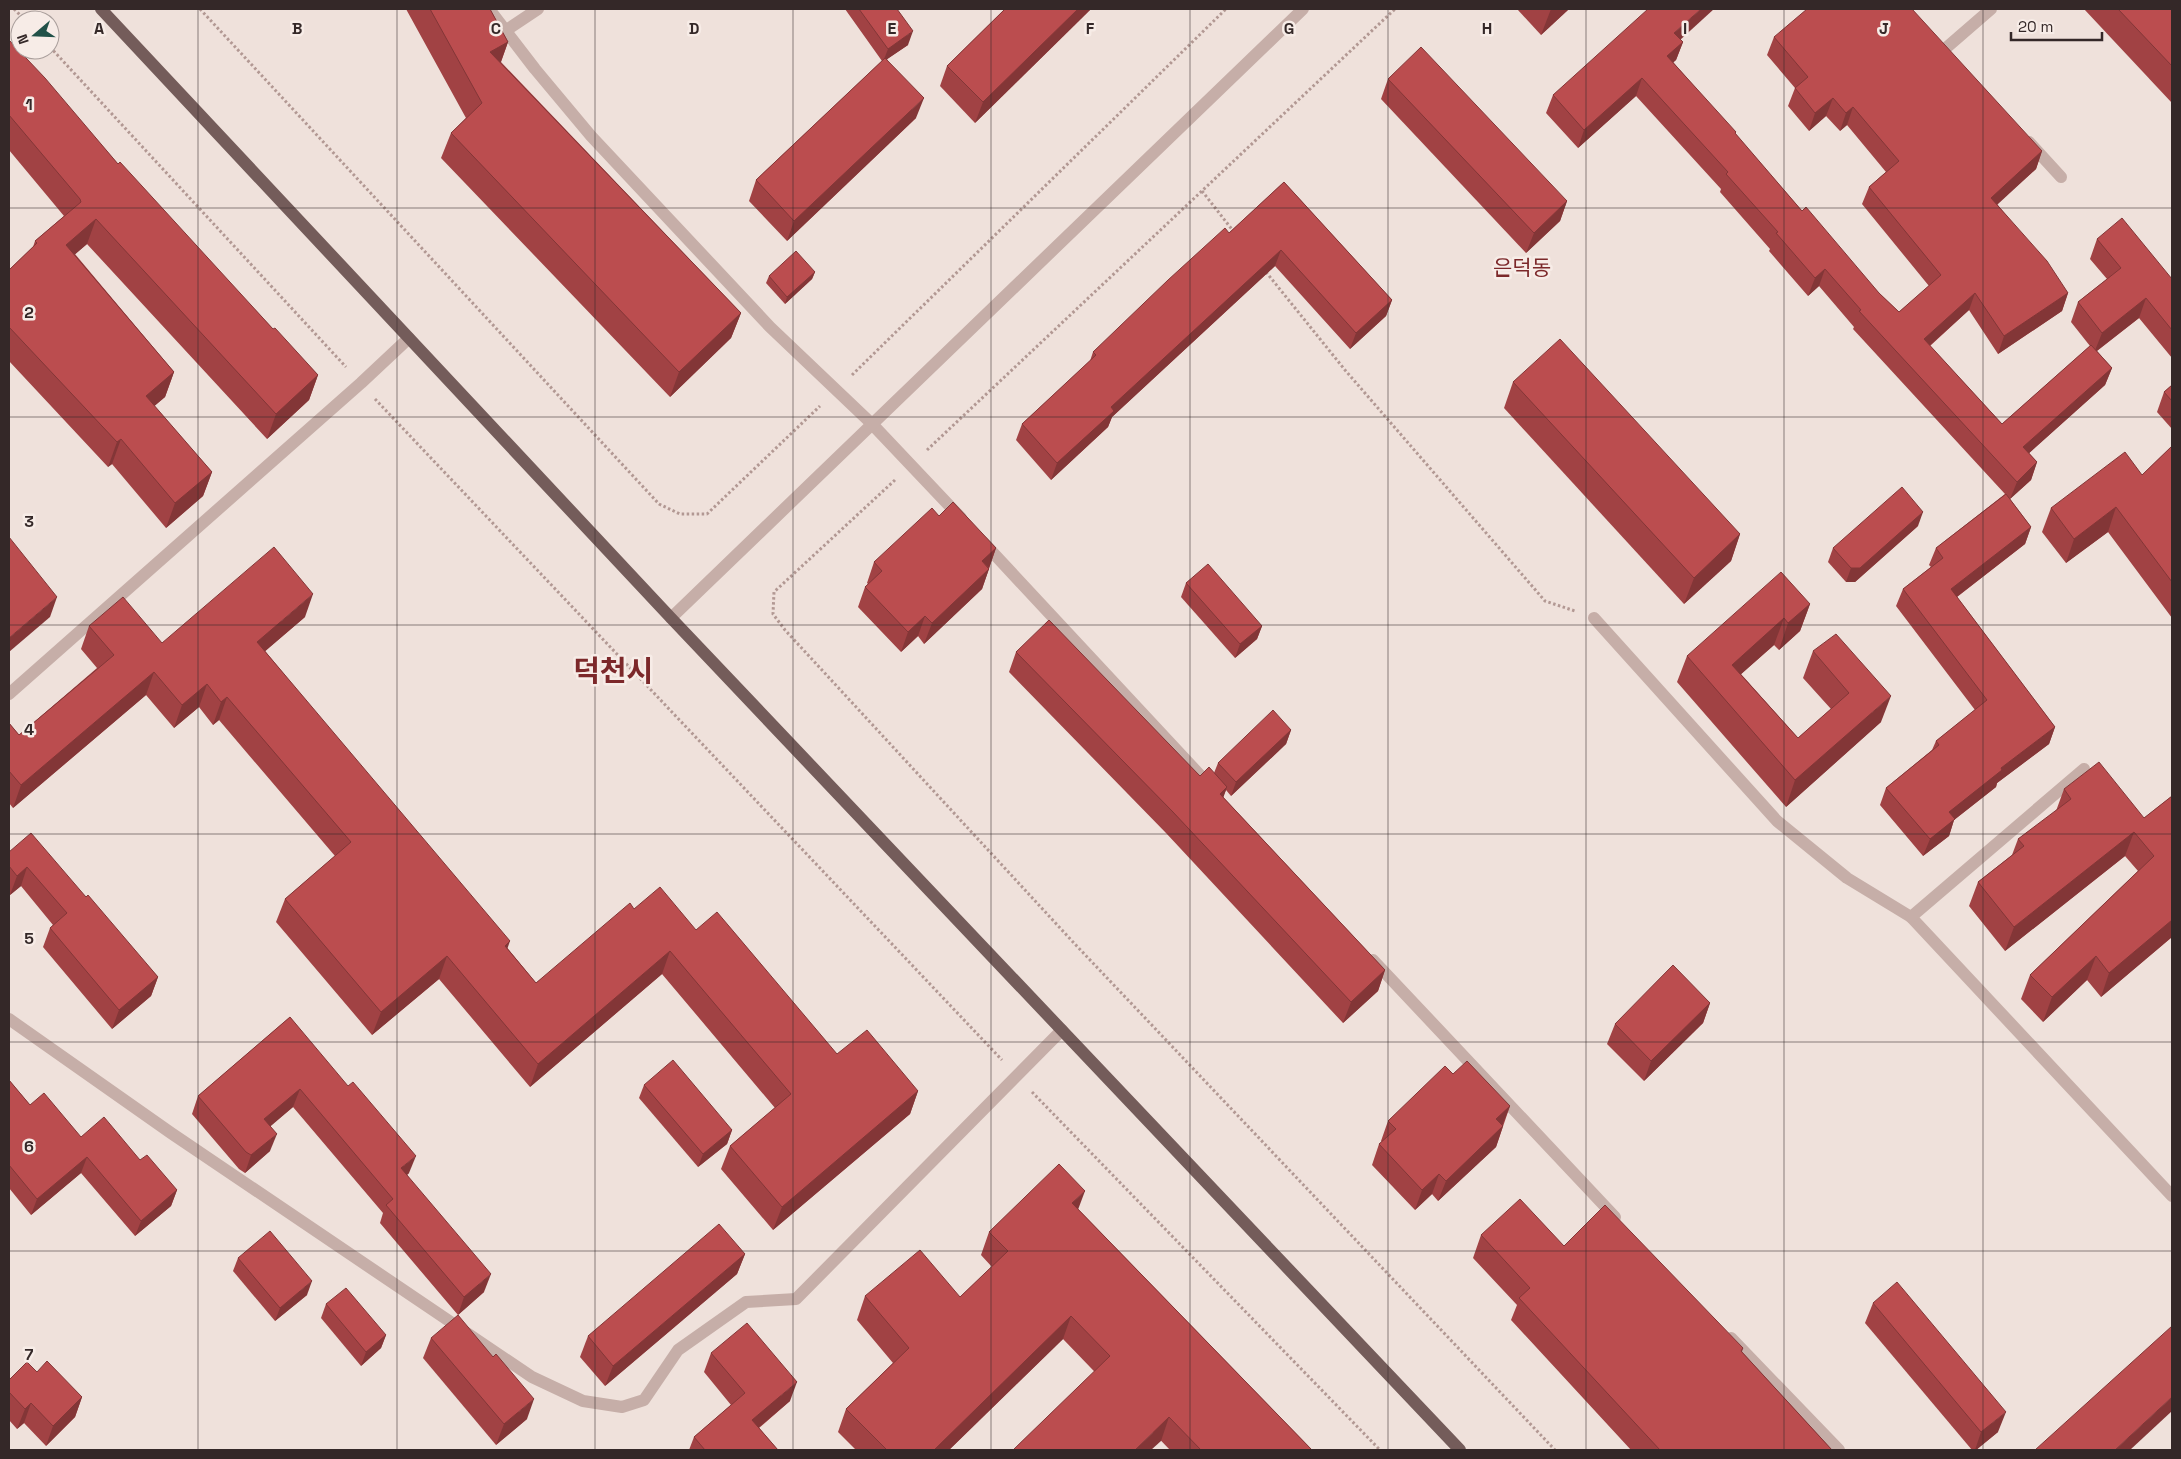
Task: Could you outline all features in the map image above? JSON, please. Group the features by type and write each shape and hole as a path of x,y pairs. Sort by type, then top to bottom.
{"main road":[{"path":"101,9 671,618 1460,1450"}],"street":[{"path":"488,9 535,69 611,158 770,327 872,424 911,464 1223,799"},
{"path":"505,31 538,9"},
{"path":"671,618 1302,9"},
{"path":"1946,48 1991,9"},
{"path":"2023,134 2061,177"},
{"path":"9,694 361,383 409,338"},
{"path":"1594,618 1777,821 1847,878 1911,917 2172,1196"},
{"path":"1911,917 2084,769"},
{"path":"1365,952 1624,1227"},
{"path":"9,1019 171,1133 532,1377 582,1401 622,1408 644,1400 678,1350 746,1302 796,1299 1062,1030"},
{"path":"1721,1328 1839,1450"}],"path":[{"path":"60,59 361,383 1017,1076 1380,1450"},
{"path":"1202,191 1239,238"},
{"path":"1264,269 1345,370 1546,601 1594,618"}],"building":[{"path":"430,9 490,9 508,42 490,52 741,313 679,372 451,133 482,103"},
{"path":"859,9 897,9 913,31 888,49"},
{"path":"1005,9 1078,9 983,102 947,66"},
{"path":"1648,9 1701,9 1674,33 1683,42 1667,56 1736,132 1802,211 1806,207 1879,293 1899,312 1941,275 1869,187 1899,161 1853,107 1846,113 1833,98 1815,113 1795,88 1808,77 1774,37 1807,9 1912,9 2042,151 1991,198 2047,261 2068,293 2004,336 1975,293 1924,339 2002,424 2091,345 2112,368 2023,447 2037,462 2017,482 1859,311 1861,310 1825,269 1815,278 1776,233 1778,232 1726,174 1728,172 1642,78 1584,130 1553,95"},
{"path":"2118,9 2172,9 2172,66"},
{"path":"9,40 10,60 28,60 118,164 120,162 273,329 275,328 318,375 276,414 96,219 66,245 174,372 146,396 212,472 175,503 121,439 117,442 9,327 9,270 37,243 35,241 81,202 9,115"},
{"path":"1421,47 1567,201 1534,233 1388,79"},
{"path":"885,58 924,98 794,221 756,180"},
{"path":"1284,182 1392,300 1356,333 1281,250 1111,407 1114,411 1057,463 1022,424 1096,355 1093,352 1168,280 1225,228 1229,233"},
{"path":"2122,218 2172,279 2172,330 2146,298 2102,333 2078,302 2121,268 2097,239"},
{"path":"796,251 815,272 787,297 769,276"},
{"path":"1560,339 1740,534 1694,578 1513,382"},
{"path":"2172,385 2172,401 2164,392"},
{"path":"2172,446 2172,582 2116,507 2074,539 2051,508 2125,452 2142,475"},
{"path":"1902,487 1923,512 1860,568 1851,568 1833,548"},
{"path":"2006,494 2031,527 1951,589 2055,727 2001,768 2002,770 1949,812 1955,819 1930,839 1886,788 1939,745 1936,741 1987,700 1903,589 1943,558 1936,548"},
{"path":"953,502 996,548 982,561 989,569 932,623 925,616 908,632 865,587 882,571 874,562 932,508 939,516"},
{"path":"9,537 57,597 9,638"},
{"path":"274,547 313,594 257,642 510,941 505,946 536,983 630,903 634,909 660,887 696,930 717,912 837,1054 867,1030 918,1091 782,1207 730,1146 791,1094 670,951 538,1064 447,956 381,1012 285,899 351,842 227,697 221,702 207,684 182,705 154,672 21,785 9,771 9,723 19,735 114,655 89,626 123,597 162,643"},
{"path":"1208,564 1262,626 1240,644 1186,583"},
{"path":"1781,572 1810,604 1788,623 1784,618 1732,665 1798,738 1849,693 1813,651 1836,634 1891,696 1795,780 1687,656"},
{"path":"1049,620 1200,776 1209,767 1227,787 1220,794 1385,970 1351,1002 1173,812 1016,652"},
{"path":"1273,710 1291,730 1236,782 1218,763"},
{"path":"2099,762 2144,818 2172,796 2172,920 2109,973 2096,956 2052,997 2030,975 2154,856 2134,832 2014,927 1978,882 2024,846 2018,839 2071,799 2064,789"},
{"path":"31,833 86,897 88,895 158,977 119,1010 50,928 67,913 27,867 17,876 9,866 9,852"},
{"path":"1673,965 1710,1003 1651,1061 1615,1024"},
{"path":"290,1017 348,1086 353,1082 416,1156 401,1168 491,1274 464,1297 386,1205 393,1199 300,1089 264,1119 277,1134 251,1155 246,1152 198,1096"},
{"path":"673,1060 732,1130 703,1154 644,1085"},
{"path":"1467,1061 1510,1106 1496,1119 1503,1126 1446,1181 1439,1174 1422,1190 1379,1144 1396,1129 1388,1121 1445,1066 1453,1074"},
{"path":"9,1080 30,1105 44,1093 81,1137 104,1117 140,1160 147,1155 177,1190 141,1221 87,1157 37,1199 9,1165"},
{"path":"1059,1164 1085,1191 1072,1203 1312,1450 1201,1450 1169,1417 1135,1450 1013,1450 1110,1356 1071,1316 934,1450 887,1450 846,1409 909,1348 865,1296 920,1250 960,1297 1008,1251 989,1232"},
{"path":"1520,1199 1564,1246 1605,1205 1743,1348 1741,1351 1832,1450 1660,1450 1519,1298 1530,1288 1481,1235"},
{"path":"719,1224 745,1254 613,1366 588,1336"},
{"path":"270,1231 312,1281 280,1308 238,1258"},
{"path":"1897,1282 2006,1412 1981,1432 1873,1303"},
{"path":"346,1288 386,1335 366,1352 326,1304"},
{"path":"458,1315 493,1357 496,1354 534,1399 504,1424 431,1338"},
{"path":"747,1323 797,1382 752,1420 778,1450 705,1450 694,1437 745,1393 711,1353"},
{"path":"2172,1326 2172,1397 2115,1450 2035,1450"},
{"path":"47,1361 82,1397 53,1426 31,1403 25,1409 9,1392 9,1380 27,1362 37,1372"}],"district":[{"name":"은덕동","path":"1522,267"},
{"name":"덕천시","path":"613,670"}]}
